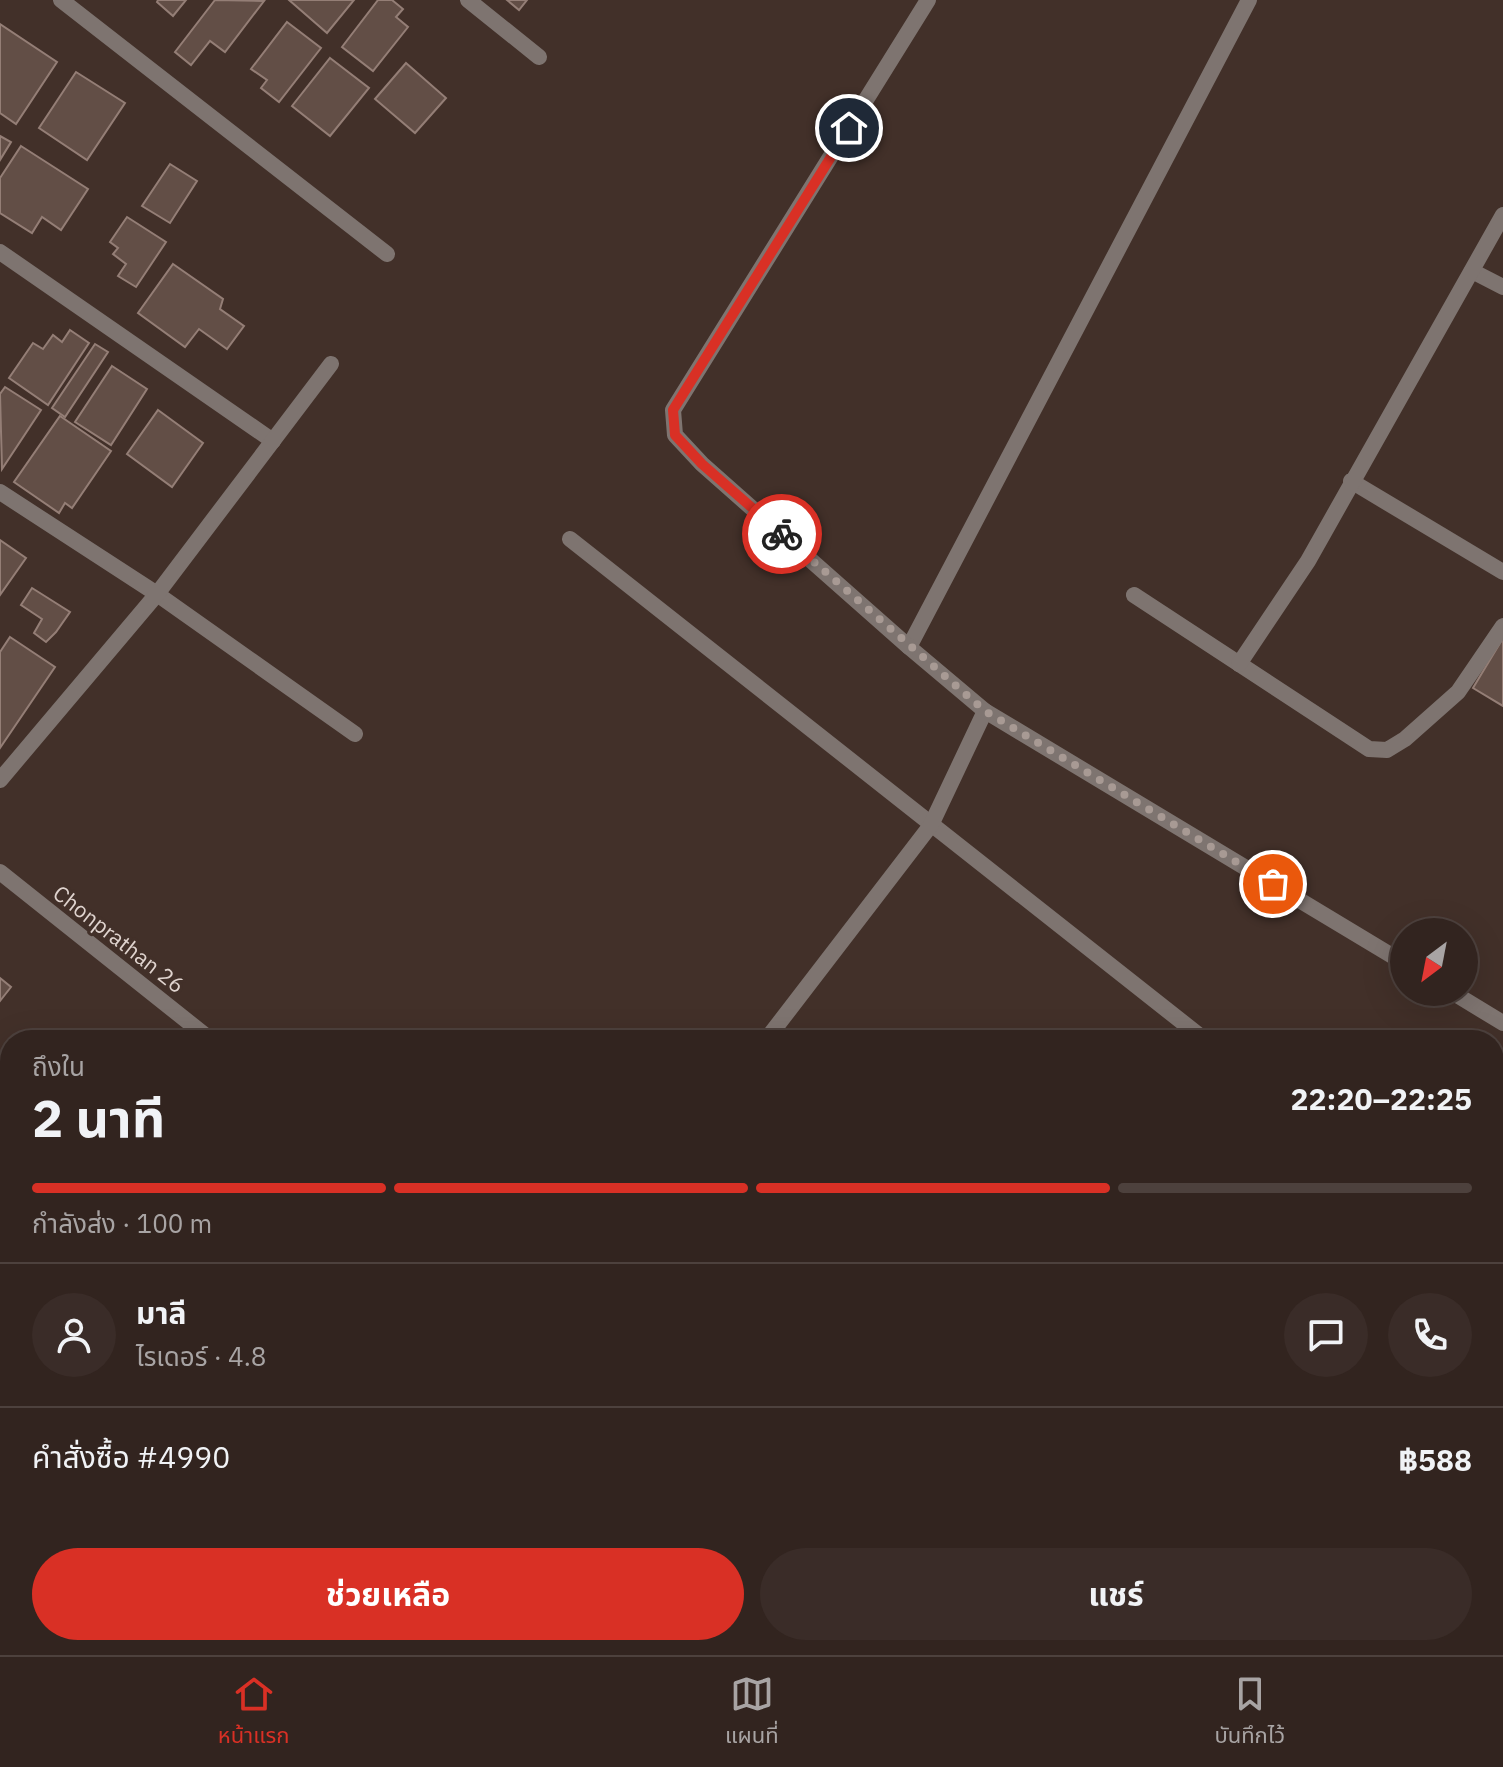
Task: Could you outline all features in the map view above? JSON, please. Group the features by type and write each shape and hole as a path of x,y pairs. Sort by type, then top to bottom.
{"street":[{"path":"61,0 387,254"},
{"path":"468,0 539,57"},
{"path":"928,0 673,410 675,435 702,464 985,711 1390,955"},
{"path":"909,647 1249,0"},
{"path":"1239,664 1308,561 1503,215"},
{"path":"0,252 273,441"},
{"path":"1472,271 1503,287"},
{"path":"0,780 157,594 331,364"},
{"path":"1351,481 1503,572"},
{"path":"0,492 157,594 355,734"},
{"path":"570,539 1192,1030"},
{"path":"1134,595 1369,749 1387,750 1405,739 1458,692 1503,626"},
{"path":"774,1030 931,825 985,711"},
{"name":"Chonprathan 26","path":"0,872 198,1030"},
{"path":"1475,1006 1503,1023"}],"building":[{"path":"158,0 186,0 173,16"},
{"path":"215,0 264,1 225,52 210,41 191,65 175,52"},
{"path":"289,0 354,0 327,33"},
{"path":"378,0 392,0 403,9 396,17 408,27 373,71 342,47"},
{"path":"507,0 527,0 519,10"},
{"path":"287,22 321,48 279,102 261,88 267,80 251,69"},
{"path":"0,24 57,62 16,124 0,113"},
{"path":"330,58 369,88 330,136 292,106"},
{"path":"406,63 446,98 415,133 375,99"},
{"path":"76,72 125,103 87,160 39,128"},
{"path":"0,136 11,142 0,160"},
{"path":"21,146 88,189 61,230 42,217 32,233 0,213 0,178"},
{"path":"170,164 197,181 170,223 142,206"},
{"path":"127,217 166,242 136,287 118,276 126,264 113,254 118,248 110,242"},
{"path":"173,264 223,299 220,309 244,326 227,349 199,329 185,347 138,313"},
{"path":"70,330 89,343 48,405 9,378 33,343 43,349 53,335 62,342"},
{"path":"95,344 108,352 65,417 52,408"},
{"path":"112,366 147,389 111,445 75,422"},
{"path":"5,387 41,410 2,469 0,394"},
{"path":"158,410 203,443 172,487 127,454"},
{"path":"60,416 111,451 72,508 65,503 59,513 14,482"},
{"path":"0,540 26,558 0,595"},
{"path":"32,588 70,612 46,642 34,633 42,619 21,605"},
{"path":"10,637 55,667 0,748 0,652"},
{"path":"1503,638 1503,706 1473,688"},
{"path":"0,978 11,987 0,1001"}],"way so far":[{"path":"782,534 985,711 1273,884"}],"route":[{"path":"782,534 702,464 675,435 673,410 849,128"}]}
